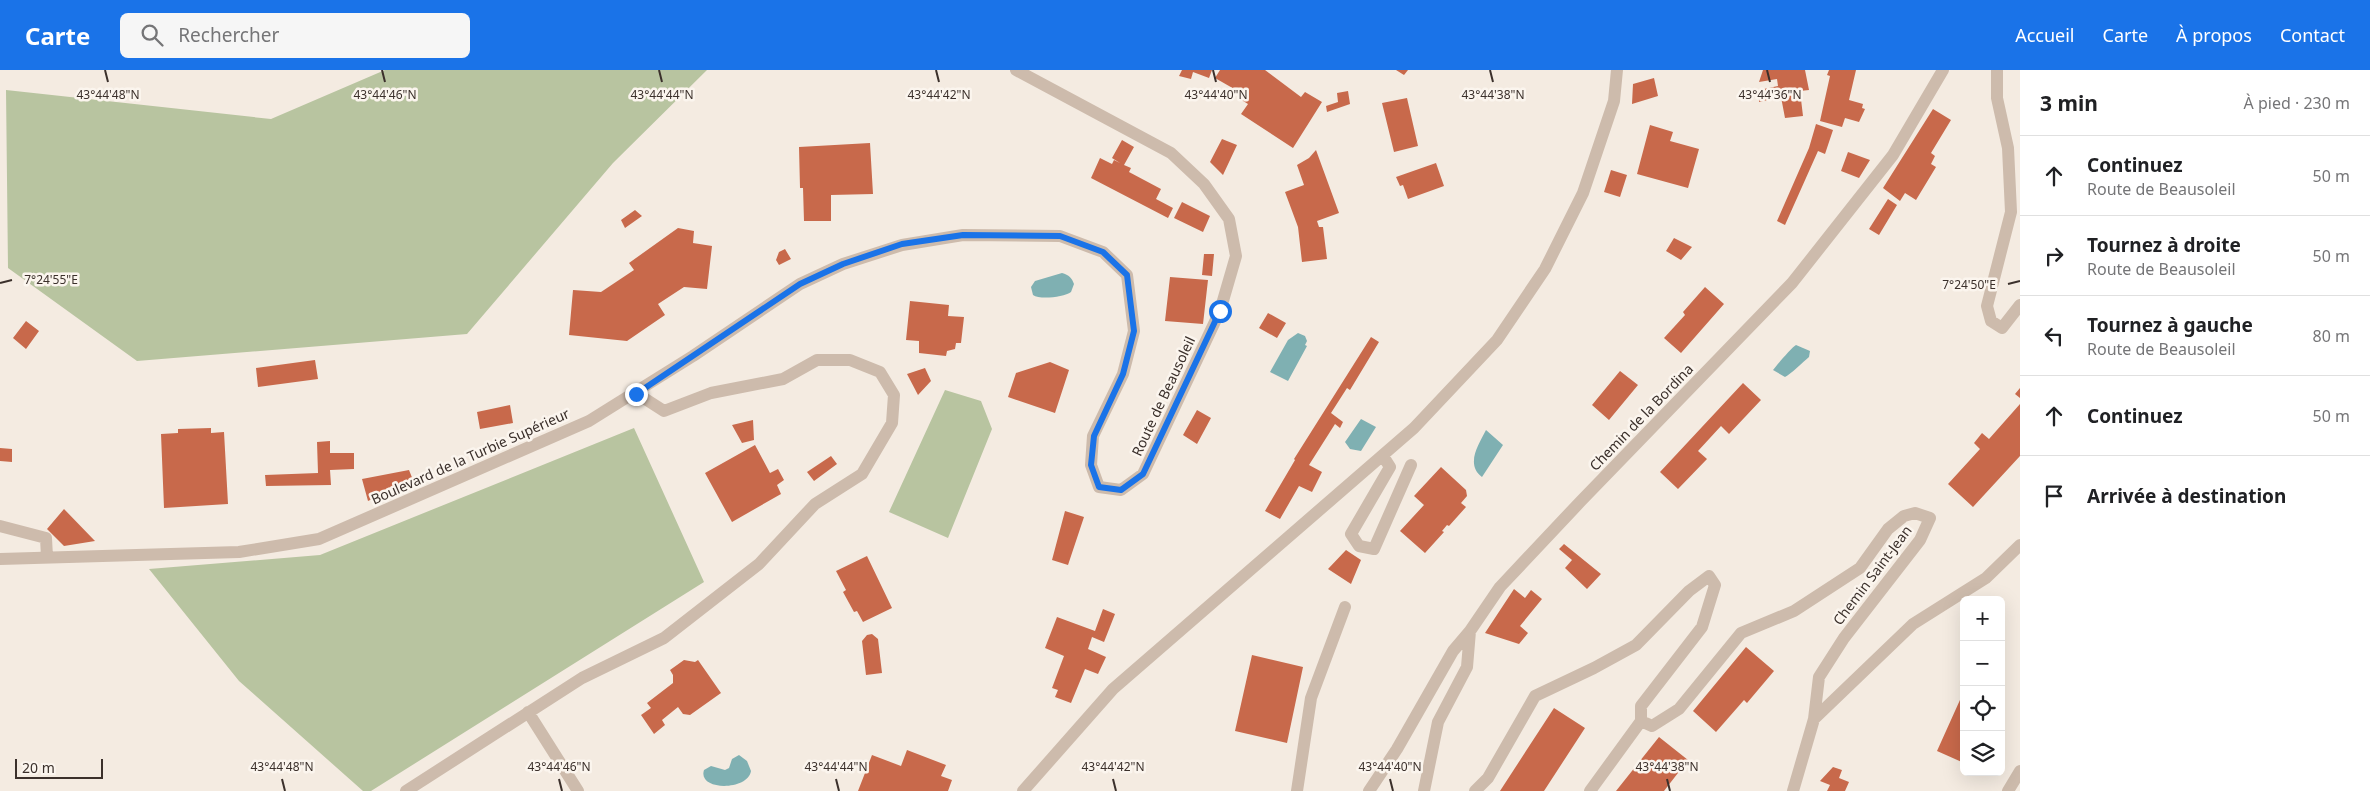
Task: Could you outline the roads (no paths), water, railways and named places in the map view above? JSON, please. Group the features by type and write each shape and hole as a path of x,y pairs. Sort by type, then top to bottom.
{"street":[{"name":"Route de Beausoleil","path":"800,284 843,264 902,244 963,235 1060,236 1103,252 1127,275 1134,331 1123,374 1094,436 1091,465 1099,487 1121,490 1143,474 1220,311 1236,256 1229,219 1204,184 1171,153 1016,70"},
{"path":"1023,791 1113,689 1414,428 1497,340 1545,269 1583,193 1614,101 1617,70"},
{"name":"Chemin de la Bordina","path":"1369,791 1397,750 1453,651 1470,631 1500,587 1792,283 1893,155 1943,70"},
{"path":"1997,70 1997,98 2008,148 2012,212 1987,306 1991,321 2002,328 2020,305"},
{"name":"Boulevard de la Turbie Supérieur","path":"47,558 239,552 319,539 589,421 636,394 800,284"},
{"path":"406,791 582,678 664,638 752,570 815,504 862,474 892,423 894,395 880,372 850,360 817,360 782,379 711,393 664,411 636,394"},
{"path":"1383,456 1390,467 1351,534 1359,546 1374,549 1411,466"},
{"name":"Chemin Saint-Jean","path":"1641,721 1652,726 1679,709 1742,633 1794,611 1860,568 1888,529 1904,516 1915,513 1930,518 1920,540 1844,638 1819,677 1814,719 1793,791"},
{"path":"0,526 46,538 47,558 0,559"},
{"name":"Chemin Saint-Jean","path":"1814,719 1913,624 1986,578 2020,545"},
{"path":"1475,791 1488,778 1535,696 1636,646 1688,591 1709,576 1716,585 1702,627 1641,706 1641,721 1590,791"},
{"path":"1297,791 1311,698 1346,607"},
{"path":"1424,791 1438,722 1467,667 1470,631"},
{"path":"528,712 578,791"},
{"path":"2008,791 2020,771"}],"water":[{"path":"1062,273 1071,278 1074,284 1071,292 1052,297 1036,297 1033,295 1031,287 1035,281"},
{"path":"1298,333 1305,336 1307,341 1305,345 1307,346 1288,381 1270,372 1288,340"},
{"path":"1796,345 1810,351 1809,357 1785,377 1773,370 1788,352"},
{"path":"1361,419 1376,427 1361,451 1350,449 1345,442"},
{"path":"1486,430 1503,445 1482,477 1474,466 1474,460 1477,448"},
{"path":"739,755 747,761 751,771 748,778 733,785 724,786 708,782 704,777 704,770 711,766 725,770 729,768 732,759"}]}
